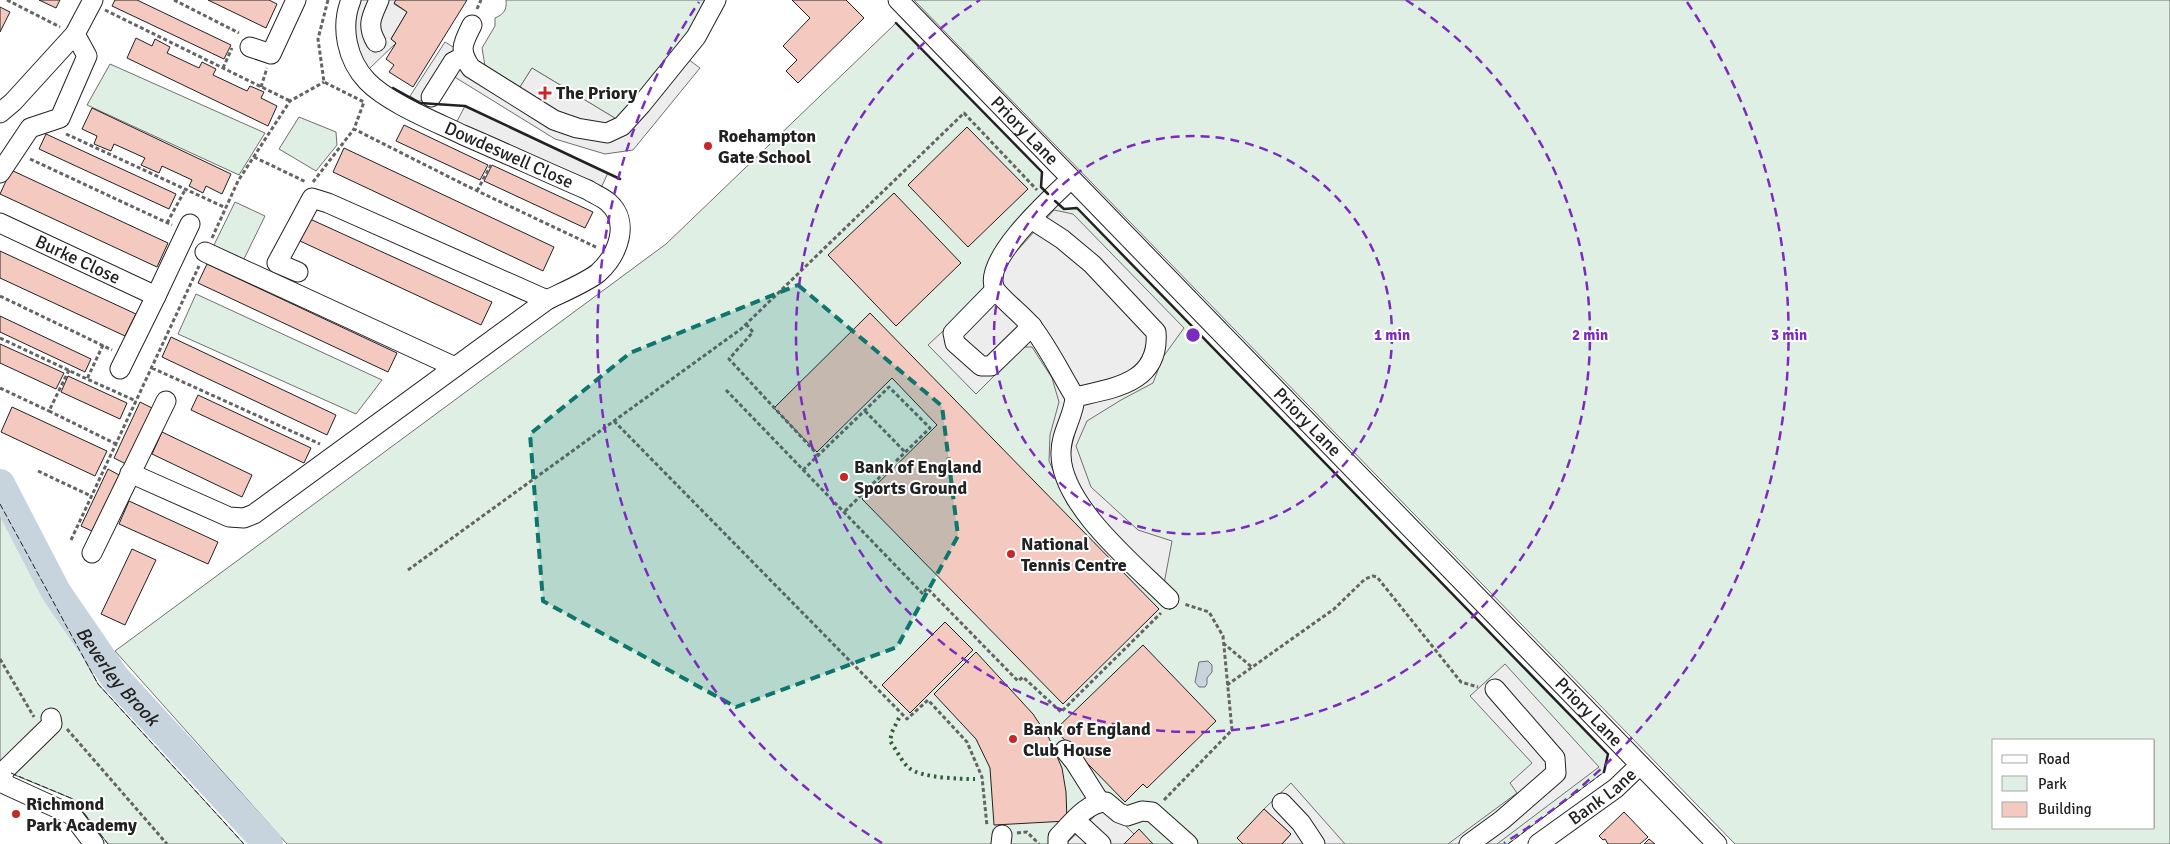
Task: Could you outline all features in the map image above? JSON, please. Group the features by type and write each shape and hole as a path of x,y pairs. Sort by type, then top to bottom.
{"street":[{"path":"240,44 272,54 296,0"},
{"name":"Dowdeswell Close","path":"130,473 229,517 244,518 254,514 547,300 598,273 615,252 621,234 618,218 609,203 588,190 426,118 387,96 368,82 354,62 345,35 351,0"},
{"path":"376,42 370,31 372,16 379,0"},
{"path":"472,25 463,43 463,56 471,68 554,120 577,128 606,133 622,126 641,105 696,37 716,0"},
{"name":"Priory Lane","path":"898,0 1716,844"},
{"path":"36,126 6,108 75,34 92,2"},
{"path":"0,173 14,151 36,126 60,118 87,56 75,34"},
{"path":"430,97 453,62 463,56"},
{"path":"1070,179 1031,219 999,260 993,276 995,290 1032,326 1075,397 1074,409 1061,444 1064,472 1075,498 1093,523 1169,600"},
{"path":"298,272 277,263 312,198 328,203 547,300"},
{"path":"1031,219 1062,239 1092,264 1156,332 1157,346 1149,367 1135,380 1075,397"},
{"name":"Burke Close","path":"0,223 156,296"},
{"path":"123,363 188,228"},
{"path":"205,252 455,367"},
{"path":"995,290 953,333 955,343 981,366 991,366 1032,326"},
{"path":"92,553 166,401"},
{"path":"1469,844 1502,820 1556,773 1555,758 1495,689"},
{"path":"49,725 6,770 0,782 72,815 94,844"},
{"path":"1065,750 1100,802"},
{"name":"Bank Lane","path":"1538,844 1616,788 1640,765"},
{"path":"1058,844 1058,837 1084,811 1100,802 1106,802 1119,813 1127,816 1142,811 1152,812 1188,844"},
{"path":"1282,803 1301,823 1315,844"},
{"path":"1075,820 1101,844"}],"path":[{"path":"7,0 75,34"},
{"path":"174,0 240,32 240,44 223,68"},
{"path":"324,82 318,38 328,0"},
{"path":"92,2 290,101"},
{"path":"70,540 238,181 290,101 324,82"},
{"path":"254,157 311,184 354,130 364,102 324,82"},
{"path":"408,570 746,324 964,113 1047,202"},
{"path":"36,126 226,208"},
{"path":"354,130 600,249 592,255"},
{"path":"14,151 167,224 188,228"},
{"path":"477,191 492,162"},
{"path":"167,224 185,190"},
{"path":"0,296 123,363"},
{"path":"746,324 753,332 729,359 818,455"},
{"path":"0,338 87,378"},
{"path":"152,368 337,452"},
{"path":"49,411 68,370"},
{"path":"803,470 889,387 930,428 844,512"},
{"path":"0,388 116,444"},
{"path":"726,390 923,594 927,588 1018,681 1023,677 1061,712 1164,611 1169,600 1209,612 1223,636 1232,730 1152,812"},
{"path":"865,411 905,452"},
{"path":"614,421 907,719 928,700 967,742 982,777 988,827 992,833 1002,839 1028,832 1039,844"},
{"path":"38,471 91,496"},
{"path":"1227,685 1334,609 1365,579 1373,576 1377,577 1461,682 1482,689 1495,689"},
{"path":"1223,643 1253,668"},
{"path":"0,659 49,725 62,723 167,844"}],"highlighted area":[{"path":"798,285 942,406 958,536 897,647 736,707 543,601 530,434 630,353"}],"green space":[{"path":"506,0 705,0 704,7 680,53 618,120 532,68 520,87 485,66 482,48 495,26 495,18 504,11"},
{"path":"914,0 2170,0 2170,844 1735,844"},
{"name":"Bank of England Sports Ground","path":"896,23 1042,172 1041,187 1064,209 1077,208 1608,754 1604,772 1508,844 287,844 115,651 666,244"},
{"path":"110,64 265,133 239,175 87,105"},
{"path":"299,117 336,132 337,145 316,171 279,149"},
{"path":"235,202 265,216 243,261 213,247"},
{"path":"196,294 382,380 356,414 178,334"},
{"path":"0,504 98,684 244,844 108,844 73,799 0,769"}],"shaded area":[{"path":"361,0 396,0 394,4 407,12 391,39 396,43 369,69 363,63 353,39 354,15"},
{"path":"445,42 520,87 532,68 618,120 680,53 700,68 633,150 605,154 555,139 453,76 435,101 418,101 410,96"},
{"path":"465,106 608,173 600,190 455,125"},
{"path":"1054,210 1073,214 1184,328 1163,357 1153,383 1087,421 1076,446 1091,487 1138,530 1172,541 1164,584 1179,601 1170,610 1068,505 1049,461 1050,435 1059,402 1052,378 1032,347 1023,347 976,394 928,345 986,291 1004,265"},
{"path":"1208,661 1212,665 1212,672 1207,678 1205,687 1199,687 1195,682 1199,662"},
{"path":"1505,664 1599,767 1497,844 1448,844 1517,793 1510,783 1532,763 1470,696"},
{"path":"1291,783 1345,844 1282,844 1291,834 1264,809"},
{"path":"1105,806 1134,834 1124,844 1066,844"}],"building":[{"path":"39,0 60,0 56,8"},
{"path":"115,0 137,0 231,45 224,59 112,6"},
{"path":"208,0 269,0 277,4 266,28"},
{"path":"396,0 467,0 413,87 389,72 394,65 386,59 396,43 391,39 407,12 394,3"},
{"path":"792,0 846,0 864,18 798,83 786,71 797,60 783,46 810,18"},
{"path":"0,7 10,12 0,32"},
{"path":"136,38 152,46 155,39 170,47 167,53 199,68 202,62 216,69 213,75 247,91 250,86 264,92 261,98 277,106 268,126 127,58"},
{"path":"92,108 231,174 222,194 206,186 203,193 189,186 192,180 162,166 159,173 141,165 145,158 114,144 111,151 94,144 97,136 82,129"},
{"path":"404,125 488,165 480,180 396,141"},
{"path":"967,127 1028,189 968,247 908,185"},
{"path":"46,134 176,194 169,209 39,149"},
{"path":"344,148 554,247 543,271 333,172"},
{"path":"492,165 593,212 585,228 484,181"},
{"path":"11,170 168,243 157,267 0,194"},
{"path":"894,193 961,263 896,326 828,255"},
{"path":"310,219 492,302 481,325 300,241"},
{"path":"0,251 136,314 125,336 0,278"},
{"path":"207,264 397,353 388,372 198,283"},
{"name":"National Tennis Centre","path":"870,313 1159,609 1063,704 862,499 937,425 892,378 817,452 774,408"},
{"path":"0,316 91,359 85,372 0,332"},
{"path":"171,337 336,415 327,435 162,357"},
{"path":"0,344 64,373 56,389 0,363"},
{"path":"68,376 127,403 120,419 61,392"},
{"path":"198,395 311,448 304,463 191,410"},
{"path":"140,402 152,408 126,464 114,458"},
{"path":"12,407 107,451 95,476 1,432"},
{"path":"162,432 252,475 242,497 152,454"},
{"path":"108,469 121,476 94,532 81,526"},
{"path":"129,501 218,542 208,564 119,524"},
{"path":"132,549 156,560 125,625 101,614"},
{"path":"945,622 973,650 910,713 882,685"},
{"path":"1143,645 1216,721 1147,788 1143,784 1125,802 1055,730"},
{"name":"Bank of England Club House","path":"976,652 1033,714 1049,738 1062,768 1066,792 1067,821 994,825 990,768 976,739 934,694"},
{"path":"1264,809 1291,834 1282,844 1243,844 1237,838"},
{"path":"1624,812 1648,837 1640,844 1608,844 1605,839 1603,840 1599,836"},
{"path":"1139,829 1153,844 1124,844"},
{"path":"1649,839 1655,844 1644,844"}],"waterway":[{"name":"Beverley Brook","path":"0,484 56,592 115,678 268,844"}],"hedge":[{"path":"899,718 890,741 909,768 931,776 975,779"}],"fence":[{"path":"0,504 98,684 244,844"},
{"path":"1508,844 1604,772"},
{"path":"11,773 73,799 108,844"}],"wall":[{"path":"896,23 1042,172 1041,187 1048,194"},
{"path":"393,88 420,103 465,106 620,179"},
{"path":"1055,201 1064,209 1077,208 1608,754 1604,772"}],"place":[{"name":"The Priory","path":"545,93"},
{"name":"Roehampton Gate School","path":"708,146"},
{"name":"Bank of England Sports Ground","path":"844,477"},
{"name":"National Tennis Centre","path":"1011,554"},
{"name":"Bank of England Club House","path":"1013,739"},
{"name":"Richmond Park Academy","path":"16,814"}]}
